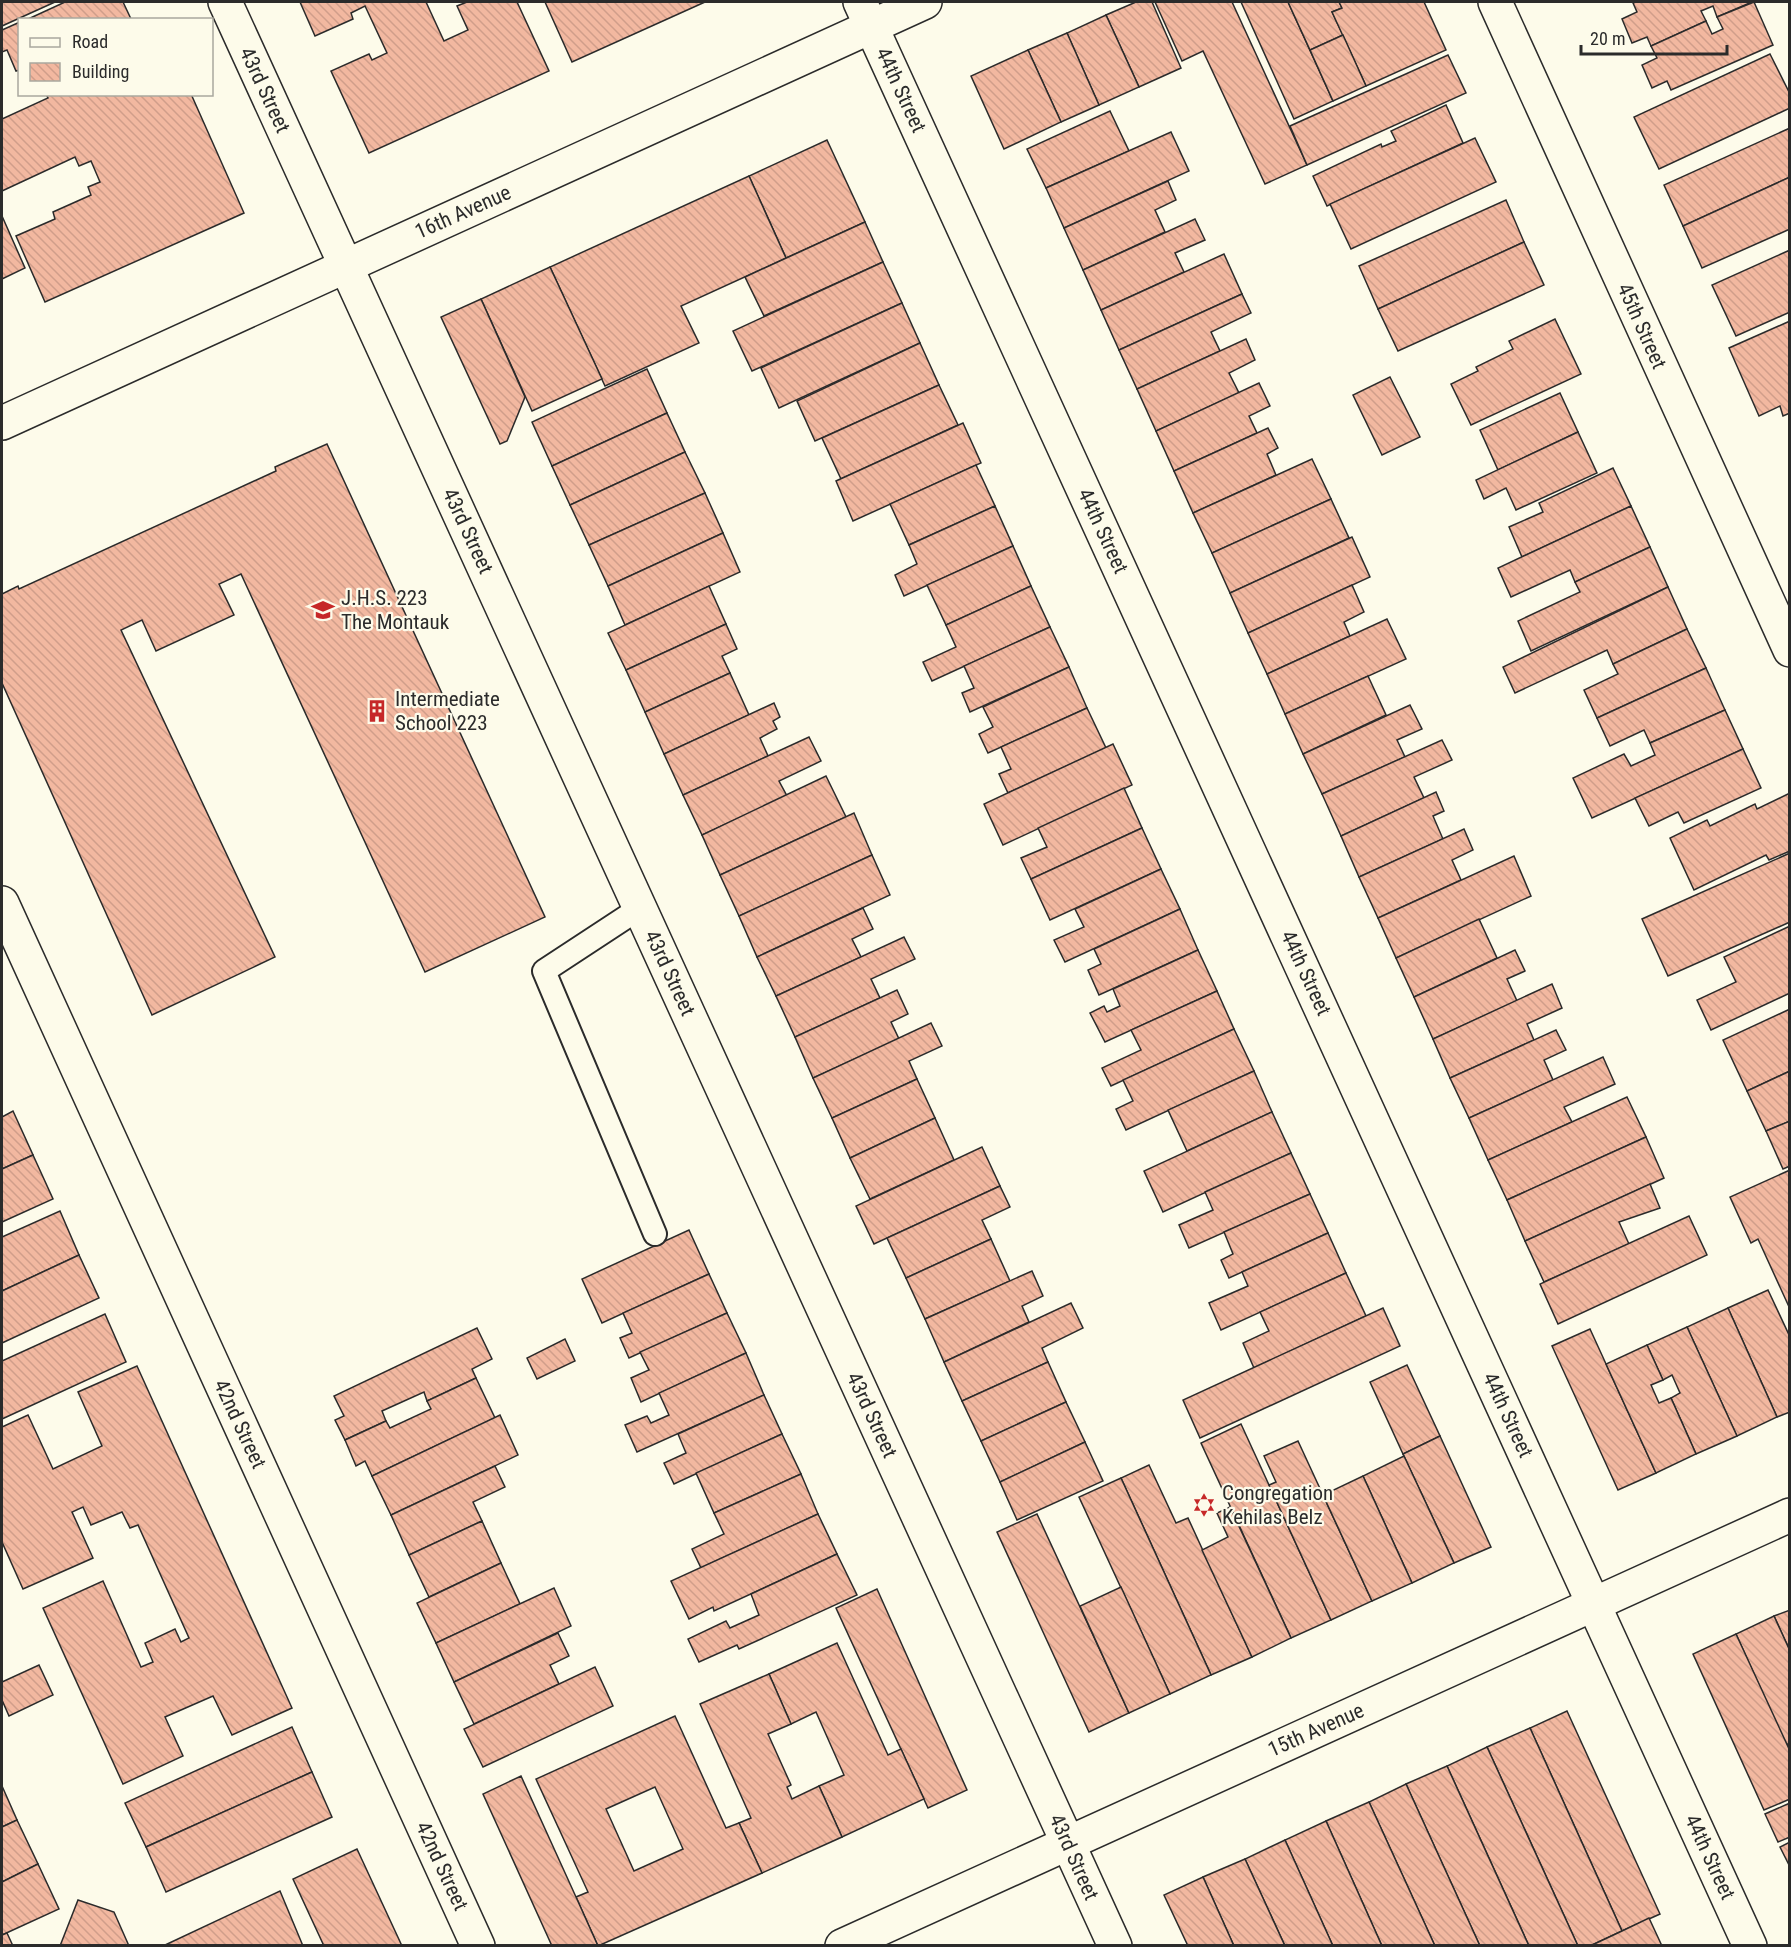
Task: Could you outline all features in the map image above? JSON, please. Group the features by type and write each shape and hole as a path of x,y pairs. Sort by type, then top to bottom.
{"street":[{"name":"43rd Street","path":"225,2 1115,1946"},
{"name":"16th Avenue","path":"2,423 346,265 866,14 925,2"},
{"name":"45th Street","path":"1495,2 1790,650"},
{"name":"44th Street","path":"866,14 1750,1946"},
{"name":"42nd Street","path":"2,903 478,1946"},
{"name":"15th Avenue","path":"842,1946 1790,1515"}],"lane":[{"path":"640,908 544,971 655,1233"}],"building":[{"path":"2,2 55,2 18,18 2,26"},
{"path":"65,2 123,2 131,18 30,18"},
{"path":"300,2 426,2 444,41 468,30 457,6 467,2 517,2 549,71 369,153 331,71 369,54 372,60 387,53 365,6 351,13 353,19 315,36"},
{"path":"545,2 705,2 572,62"},
{"path":"1136,2 1152,2 1181,68 1139,87 1106,15"},
{"path":"1155,2 1232,2 1307,165 1265,184 1203,51 1182,61"},
{"path":"1241,2 1288,2 1333,101 1294,119"},
{"path":"1288,2 1339,2 1342,8 1332,12 1343,35 1310,50"},
{"path":"1339,2 1424,2 1446,50 1366,86 1332,12 1342,8"},
{"path":"1752,2 1717,17 1713,6 1701,11 1706,21 1651,46 1647,37 1632,43 1622,19 1637,12 1633,3"},
{"path":"1754,2 1773,45 1671,90 1667,81 1652,88 1642,65 1657,58 1651,46 1706,21 1712,34 1723,29 1717,17"},
{"path":"1106,15 1139,87 1099,105 1067,33"},
{"path":"18,23 18,70 16,71 7,50 2,52 2,30"},
{"path":"1067,33 1099,105 1061,122 1028,50"},
{"path":"1343,35 1366,86 1333,101 1310,50"},
{"path":"1028,50 1061,122 1004,149 971,76"},
{"path":"1770,54 1790,94 1790,108 1659,169 1634,117"},
{"path":"1448,55 1466,93 1307,165 1290,126"},
{"path":"47,96 192,96 244,213 45,302 16,236 55,219 53,212 91,195 88,187 100,182 91,161 79,166 75,157 2,191 2,119 48,98"},
{"path":"1446,105 1463,143 1327,206 1313,176 1381,144 1382,147 1396,141 1391,131"},
{"path":"1110,111 1129,151 1046,188 1027,149"},
{"path":"1790,128 1790,177 1683,226 1664,185"},
{"path":"1171,132 1189,171 1064,228 1046,188"},
{"path":"1475,138 1496,182 1351,249 1330,204"},
{"path":"827,140 865,222 786,258 749,176"},
{"path":"749,176 786,258 681,306 699,343 605,386 550,267"},
{"path":"1790,177 1790,229 1702,268 1683,226"},
{"path":"1168,181 1176,200 1155,210 1165,232 1083,270 1064,228"},
{"path":"1506,200 1524,242 1378,309 1359,266"},
{"path":"2,216 25,268 2,279"},
{"path":"1195,219 1205,240 1175,253 1184,272 1101,310 1083,270"},
{"path":"865,222 883,262 764,316 745,277"},
{"path":"1524,242 1544,285 1398,351 1378,309"},
{"path":"1790,250 1790,312 1736,336 1712,285"},
{"path":"1224,254 1242,294 1119,350 1101,310"},
{"path":"883,262 902,303 752,371 733,331"},
{"path":"550,267 602,379 532,411 481,299"},
{"path":"1242,294 1251,313 1211,332 1220,351 1137,389 1119,350"},
{"path":"481,299 525,397 507,441 500,444 441,317"},
{"path":"902,303 920,343 779,408 761,368"},
{"path":"1555,319 1581,374 1471,425 1451,384 1478,371 1476,367 1513,349 1509,341"},
{"path":"1790,321 1790,413 1783,416 1780,406 1759,416 1729,348"},
{"path":"1246,339 1255,360 1229,373 1239,393 1156,431 1137,389"},
{"path":"920,343 939,385 815,441 797,401"},
{"path":"647,369 667,413 552,466 532,422"},
{"path":"1390,377 1420,437 1382,455 1353,395"},
{"path":"1259,383 1270,406 1249,416 1257,433 1174,471 1156,431"},
{"path":"939,385 958,425 841,479 822,438"},
{"path":"1560,393 1578,432 1498,470 1480,430"},
{"path":"667,413 685,452 570,505 552,466"},
{"path":"963,423 981,463 853,521 836,481"},
{"path":"1268,428 1278,448 1267,454 1276,475 1193,513 1174,471"},
{"path":"1578,432 1597,473 1516,510 1506,488 1484,499 1476,480"},
{"name":"Intermediate School 223","path":"327,444 545,917 425,972 241,574 219,584 234,615 156,651 142,620 121,630 275,957 152,1015 2,683 2,594 18,586 19,589 276,471 275,467"},
{"path":"685,452 705,493 589,545 570,505"},
{"path":"1312,459 1331,499 1212,553 1193,513"},
{"path":"976,465 995,506 909,545 890,504"},
{"path":"1613,468 1631,506 1522,557 1509,527 1543,512 1539,503"},
{"path":"705,493 723,533 608,586 589,545"},
{"path":"1331,499 1349,538 1230,593 1212,553"},
{"path":"995,506 1013,546 904,596 895,575 917,564 909,545"},
{"path":"1631,506 1650,547 1575,582 1570,570 1511,597 1498,568"},
{"path":"723,533 740,572 625,625 608,586"},
{"path":"1352,537 1370,577 1248,633 1230,593"},
{"path":"1013,546 1031,586 946,625 927,585"},
{"path":"1650,547 1668,587 1531,651 1518,621 1580,592 1575,582"},
{"path":"1352,585 1364,612 1344,622 1350,636 1267,674 1248,633"},
{"path":"709,586 726,624 626,670 608,633"},
{"path":"1031,586 1050,627 932,681 923,662 956,647 946,625"},
{"path":"1668,587 1687,629 1613,664 1607,650 1515,693 1503,667"},
{"path":"1387,619 1406,659 1285,714 1267,674"},
{"path":"726,624 737,649 722,656 730,673 645,712 626,670"},
{"path":"1050,627 1069,667 970,712 962,693 974,688 964,666"},
{"path":"1687,629 1706,668 1597,718 1584,690 1618,674 1613,664"},
{"path":"1069,667 1087,708 988,753 979,734 993,727 983,707"},
{"path":"1706,668 1725,710 1650,743 1644,730 1610,746 1597,718"},
{"path":"730,673 749,715 664,754 645,712"},
{"path":"1368,676 1386,715 1303,754 1285,714"},
{"path":"774,703 780,717 773,721 777,729 760,738 768,756 683,795 664,754"},
{"path":"1410,705 1422,729 1397,740 1405,757 1322,794 1303,754"},
{"path":"1087,708 1106,748 1008,793 999,774 1011,769 1001,747"},
{"path":"1725,710 1743,749 1592,818 1573,778 1624,754 1631,766 1655,755 1650,743"},
{"path":"809,737 821,761 779,781 787,796 702,835 683,795"},
{"path":"1442,740 1452,760 1414,777 1424,798 1341,836 1322,794"},
{"path":"1113,744 1132,785 1003,845 984,804"},
{"path":"1743,749 1761,788 1684,823 1678,812 1649,826 1635,798"},
{"path":"826,776 846,817 720,875 702,835"},
{"path":"1124,788 1142,828 1031,879 1021,858 1047,847 1038,828"},
{"path":"1436,792 1444,811 1433,816 1443,839 1359,877 1341,836"},
{"path":"1790,793 1790,851 1769,860 1766,855 1694,890 1670,838 1707,820 1710,826 1755,804 1757,809"},
{"path":"854,813 872,855 739,916 720,875"},
{"path":"1142,828 1161,869 1050,920 1031,879"},
{"path":"1464,829 1473,850 1452,860 1461,880 1378,918 1359,877"},
{"path":"1790,853 1790,922 1668,976 1642,919"},
{"path":"872,855 890,895 757,957 739,916"},
{"path":"1514,856 1531,896 1396,958 1378,918"},
{"path":"1161,869 1180,909 1065,962 1054,940 1084,927 1075,909"},
{"path":"863,908 873,929 852,939 861,957 776,996 757,957"},
{"path":"1180,909 1198,950 1099,995 1088,970 1101,964 1094,949"},
{"path":"1479,919 1497,958 1414,997 1396,958"},
{"path":"1790,926 1790,993 1711,1030 1697,1000 1736,982 1724,957"},
{"path":"904,937 915,959 871,979 880,998 795,1037 776,996"},
{"path":"1198,950 1217,991 1105,1042 1090,1013 1104,1006 1107,1012 1120,1006 1113,989"},
{"path":"1515,950 1525,971 1507,979 1517,1001 1433,1039 1414,997"},
{"path":"1552,984 1562,1008 1527,1024 1534,1040 1450,1078 1433,1039"},
{"path":"897,990 908,1014 891,1022 899,1039 813,1078 795,1037"},
{"path":"1217,991 1234,1029 1111,1086 1102,1068 1141,1050 1131,1030"},
{"path":"1790,1009 1790,1071 1747,1091 1723,1040"},
{"path":"931,1023 942,1046 909,1061 917,1079 832,1118 813,1078"},
{"path":"1234,1029 1254,1071 1126,1130 1116,1109 1133,1101 1123,1080"},
{"path":"1556,1030 1566,1050 1544,1060 1553,1080 1469,1118 1450,1078"},
{"path":"1603,1057 1615,1084 1564,1107 1572,1122 1488,1160 1469,1118"},
{"path":"1254,1071 1272,1112 1187,1151 1168,1110"},
{"path":"1790,1071 1790,1121 1766,1131 1747,1091"},
{"path":"917,1079 935,1118 850,1158 832,1118"},
{"path":"1627,1097 1646,1137 1507,1200 1488,1160"},
{"path":"13,1111 33,1155 2,1169 2,1117"},
{"path":"1272,1112 1291,1153 1163,1212 1144,1171"},
{"path":"935,1118 954,1160 870,1199 850,1158"},
{"path":"1790,1121 1790,1166 1783,1169 1766,1131"},
{"path":"1646,1137 1664,1178 1525,1241 1507,1200"},
{"path":"982,1147 1000,1186 874,1244 856,1206"},
{"path":"1291,1153 1310,1194 1189,1248 1179,1225 1213,1210 1205,1192"},
{"path":"33,1155 53,1199 2,1222 2,1169"},
{"path":"1790,1170 1790,1309 1758,1239 1751,1243 1730,1197"},
{"path":"1650,1184 1660,1208 1619,1222 1629,1244 1544,1282 1525,1241"},
{"path":"1000,1186 1010,1207 982,1220 991,1239 906,1278 887,1238"},
{"path":"1310,1194 1328,1233 1229,1278 1221,1260 1233,1254 1224,1232"},
{"path":"60,1211 79,1255 2,1291 2,1237"},
{"path":"1689,1216 1707,1255 1558,1324 1540,1284"},
{"path":"689,1230 709,1274 602,1323 582,1279"},
{"path":"1328,1233 1346,1273 1221,1330 1209,1303 1248,1286 1242,1272"},
{"path":"991,1239 1010,1281 925,1319 906,1278"},
{"path":"79,1255 99,1298 2,1343 2,1291"},
{"path":"1032,1271 1043,1296 1022,1306 1029,1322 944,1362 925,1319"},
{"path":"1346,1273 1366,1316 1254,1368 1243,1343 1269,1331 1260,1312"},
{"path":"709,1274 727,1313 629,1358 620,1338 632,1333 623,1313"},
{"path":"1768,1290 1790,1337 1790,1412 1777,1417 1728,1308"},
{"path":"1071,1303 1083,1328 1042,1348 1048,1362 962,1401 944,1362"},
{"path":"1383,1308 1400,1346 1200,1438 1183,1400"},
{"path":"1728,1308 1777,1417 1737,1436 1687,1327"},
{"path":"727,1313 746,1353 641,1402 631,1378 649,1370 640,1352"},
{"path":"105,1314 126,1362 2,1419 2,1361"},
{"path":"1687,1327 1737,1436 1696,1454 1671,1398 1680,1393 1672,1375 1663,1380 1647,1345"},
{"path":"477,1328 492,1359 472,1369 476,1378 427,1401 424,1392 382,1411 386,1421 345,1440 335,1420 344,1416 334,1396"},
{"path":"1590,1329 1656,1473 1618,1490 1552,1346"},
{"path":"565,1339 575,1361 537,1379 527,1358"},
{"path":"1647,1345 1663,1380 1651,1385 1659,1403 1671,1398 1696,1454 1656,1473 1606,1364"},
{"path":"746,1353 764,1395 637,1452 625,1425 647,1416 651,1423 669,1415 659,1393"},
{"path":"1048,1362 1066,1402 981,1441 962,1401"},
{"path":"1407,1365 1440,1436 1403,1454 1370,1382"},
{"path":"137,1366 292,1708 232,1735 213,1696 165,1717 183,1756 123,1784 43,1608 103,1581 141,1667 153,1662 145,1643 175,1629 181,1642 189,1638 138,1525 130,1528 122,1512 91,1525 83,1507 72,1512 93,1558 23,1589 2,1542 2,1427 28,1415 53,1469 102,1446 78,1392"},
{"path":"476,1378 495,1418 372,1476 365,1461 356,1466 345,1440 386,1421 390,1428 431,1409 427,1401"},
{"path":"764,1395 782,1434 674,1484 664,1463 686,1453 678,1434"},
{"path":"1066,1402 1085,1442 1000,1482 981,1441"},
{"path":"500,1415 518,1455 391,1515 372,1476"},
{"path":"1241,1424 1331,1620 1291,1638 1201,1443"},
{"path":"782,1434 801,1474 714,1513 696,1473"},
{"path":"1440,1436 1491,1547 1454,1563 1403,1454"},
{"path":"1298,1441 1372,1601 1331,1620 1269,1485 1276,1482 1264,1456"},
{"path":"1085,1442 1103,1481 1017,1520 1000,1482"},
{"path":"1404,1456 1454,1563 1412,1583 1363,1476"},
{"path":"1149,1465 1176,1523 1188,1518 1252,1657 1211,1675 1121,1478"},
{"path":"495,1466 505,1487 473,1502 482,1521 409,1555 391,1515"},
{"path":"801,1474 818,1514 701,1568 692,1549 724,1534 714,1513"},
{"path":"1363,1476 1412,1583 1372,1601 1323,1495"},
{"path":"1121,1478 1211,1675 1170,1694 1079,1497"},
{"path":"1230,1507 1291,1638 1252,1657 1202,1550 1228,1537 1217,1513"},
{"path":"818,1514 837,1554 714,1611 713,1607 689,1619 671,1581"},
{"path":"1037,1514 1129,1713 1089,1732 997,1532"},
{"path":"482,1521 501,1563 429,1597 409,1555"},
{"path":"837,1554 857,1595 739,1649 737,1645 699,1662 688,1639 726,1621 730,1628 759,1615 751,1594"},
{"path":"501,1563 520,1604 436,1643 417,1603"},
{"path":"1121,1587 1170,1694 1129,1713 1080,1606"},
{"path":"554,1588 571,1626 454,1682 436,1643"},
{"path":"877,1589 967,1790 928,1808 836,1608"},
{"path":"1790,1610 1790,1651 1774,1616"},
{"path":"1774,1616 1790,1651 1790,1743 1786,1745 1736,1634"},
{"path":"558,1633 569,1656 550,1665 559,1684 474,1724 454,1682"},
{"path":"1736,1634 1790,1751 1790,1799 1764,1810 1693,1654"},
{"path":"837,1643 888,1755 901,1749 924,1799 842,1837 819,1786 844,1775 816,1712 791,1724 769,1674"},
{"path":"39,1665 53,1695 9,1716 2,1700 2,1682"},
{"path":"595,1667 613,1706 483,1767 464,1729"},
{"path":"769,1674 791,1724 768,1734 791,1785 787,1787 792,1799 819,1786 842,1837 762,1873 739,1823 751,1818 700,1704"},
{"path":"1567,1711 1660,1914 1622,1931 1530,1728"},
{"path":"675,1716 726,1828 739,1823 762,1873 598,1946 576,1897 588,1892 536,1779","holes":["655,1787 683,1849 634,1871 606,1809"]},
{"path":"292,1727 312,1772 146,1847 125,1803"},
{"path":"1530,1728 1622,1931 1590,1946 1578,1946 1487,1747"},
{"path":"1487,1747 1578,1946 1529,1946 1447,1766"},
{"path":"1447,1766 1529,1946 1480,1946 1406,1784"},
{"path":"312,1772 332,1817 166,1892 146,1847"},
{"path":"521,1776 598,1946 552,1946 483,1794"},
{"path":"1406,1784 1480,1946 1435,1946 1369,1802"},
{"path":"2,1786 17,1820 2,1827"},
{"path":"1369,1802 1435,1946 1382,1946 1326,1821"},
{"path":"1790,1803 1790,1837 1778,1842 1765,1814"},
{"path":"17,1820 38,1864 2,1882 2,1827"},
{"path":"1326,1821 1382,1946 1333,1946 1285,1840"},
{"path":"1285,1840 1333,1946 1285,1946 1245,1859"},
{"path":"1790,1842 1790,1867 1780,1847"},
{"path":"357,1849 402,1946 324,1946 293,1879"},
{"path":"1245,1859 1285,1946 1234,1946 1203,1877"},
{"path":"38,1864 59,1909 2,1935 2,1882"},
{"path":"1203,1877 1234,1946 1188,1946 1164,1895"},
{"path":"280,1891 303,1946 163,1946"},
{"path":"78,1900 114,1912 129,1946 60,1946"},
{"path":"1649,1918 1662,1946 1590,1946 1622,1931"},
{"path":"7,1933 13,1946 2,1946 2,1935"}],"place":[{"name":"J.H.S. 223 The Montauk","path":"323,610"},
{"name":"Intermediate School 223","path":"377,711"},
{"name":"Congregation Kehilas Belz","path":"1204,1505"}]}
